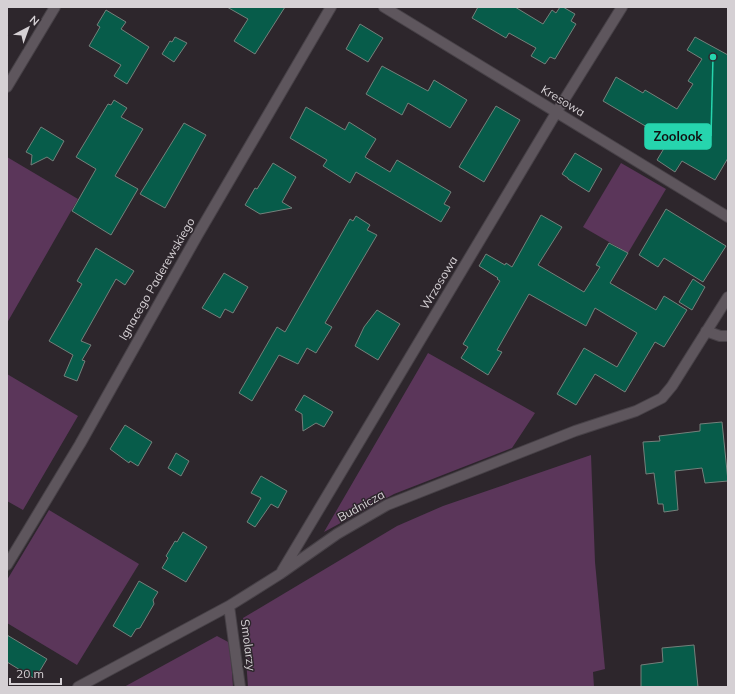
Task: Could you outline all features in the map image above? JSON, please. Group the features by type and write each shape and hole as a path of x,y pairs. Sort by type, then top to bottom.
{"street":[{"path":"7,87 55,7"},
{"name":"Ignacego Paderewskiego","path":"7,565 80,444 197,236 331,7"},
{"name":"Kresowa","path":"384,7 728,217"},
{"name":"Wrzosowa","path":"280,574 556,113 622,7"},
{"name":"Budnicza","path":"78,687 230,606 280,574 337,534 388,505 575,431 636,411 662,398 672,386 728,297"},
{"path":"706,331 720,336 728,336"},
{"name":"Smolarzy","path":"230,606 240,687"}],"shaded area":[{"path":"7,157 78,199 7,323"},
{"path":"621,163 666,189 628,253 583,227"},
{"path":"428,353 535,413 512,448 394,494 324,532"},
{"path":"7,374 78,416 23,510 7,501"},
{"path":"591,455 595,562 605,669 593,672 594,687 248,687 243,618 397,526 443,506"},
{"path":"49,510 139,564 77,665 7,623 7,580"},
{"path":"217,636 230,643 233,687 124,687"}],"building":[{"path":"227,7 285,7 255,54 234,41 248,19"},
{"path":"478,7 515,7 543,24 552,10 556,13 560,7 563,7 575,14 571,21 576,24 555,59 550,57 545,64 531,56 536,48 509,33 506,38 472,18"},
{"path":"106,10 126,22 121,29 149,47 127,84 114,76 121,65 89,46 100,27 97,25"},
{"path":"360,24 383,38 368,62 346,49"},
{"path":"175,37 187,43 174,62 162,54 170,41 172,42"},
{"path":"695,37 728,55 728,158 715,180 682,161 675,172 657,160 669,140 603,101 616,77 643,93 645,90 677,109 693,84 688,81 702,59 687,50"},
{"path":"382,66 428,91 434,80 467,100 450,128 408,103 402,115 366,94"},
{"path":"114,100 127,108 121,117 143,129 115,176 138,189 111,235 72,211 96,169 76,157 108,104 111,105"},
{"path":"496,106 520,120 484,182 459,167"},
{"path":"306,107 345,130 349,122 376,139 365,157 390,172 397,160 451,192 444,204 450,207 441,222 356,172 350,183 323,166 327,160 290,138"},
{"path":"184,123 206,135 165,208 140,194"},
{"path":"41,127 64,141 53,161 47,157 31,165 32,155 26,152"},
{"path":"575,153 602,169 589,192 562,174"},
{"path":"273,163 296,177 282,202 292,208 260,214 245,205"},
{"path":"666,209 726,246 703,282 664,258 658,267 639,255"},
{"path":"541,215 562,227 538,265 584,292 600,267 596,265 609,243 628,253 610,283 656,310 664,296 687,310 664,347 655,342 625,392 595,374 576,405 557,394 584,348 617,367 637,333 595,308 586,326 529,294 497,350 502,352 488,375 461,358 468,347 463,344 500,281 497,279 498,278 479,266 486,254 505,265 506,263 512,267"},
{"path":"356,216 370,225 367,230 377,235 325,323 332,327 316,353 307,348 298,364 279,355 252,401 239,393 277,327 285,332 350,219 353,221"},
{"path":"96,248 134,271 125,285 116,279 81,341 91,345 82,360 85,361 77,381 64,376 73,355 49,341 82,284 77,281"},
{"path":"224,273 248,287 233,313 225,309 220,318 202,308"},
{"path":"693,279 705,287 692,310 679,302"},
{"path":"377,310 400,324 378,360 355,346 364,327"},
{"path":"304,395 333,412 324,427 316,423 303,431 302,414 295,410"},
{"path":"722,422 728,481 705,483 702,468 675,471 678,510 664,512 663,504 658,504 654,473 646,474 643,442 660,441 659,436 700,431 700,424"},
{"path":"125,425 152,442 138,466 130,461 129,463 110,449"},
{"path":"176,453 189,461 181,476 168,468"},
{"path":"261,476 287,491 278,508 271,504 255,527 247,522 261,498 251,493"},
{"path":"183,532 207,547 186,582 162,568 168,558 166,556 175,541 177,542"},
{"path":"139,581 158,592 153,600 154,604 140,628 136,629 131,637 113,626"},
{"path":"7,635 47,659 35,679 7,662"},
{"path":"694,645 698,687 641,687 641,665 663,662 662,648"}],"place":[{"name":"Zoolook","path":"713,57"}]}
